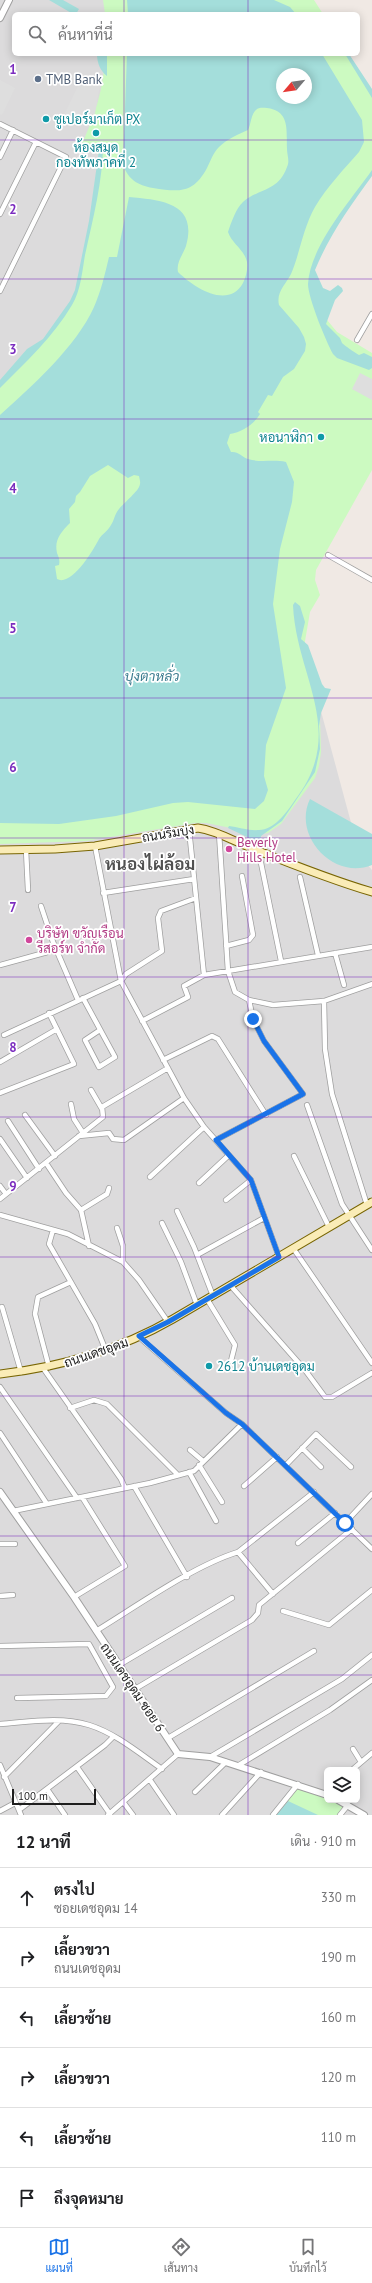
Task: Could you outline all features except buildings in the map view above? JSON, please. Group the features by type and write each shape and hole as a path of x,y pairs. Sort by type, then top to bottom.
{"main road":[{"name":"ถนนริมบุ่ง","path":"0,850 95,846 198,828 219,833 249,847 339,882 372,892"},
{"name":"ถนนเดชอุดม","path":"0,1374 46,1367 106,1351 139,1336 168,1322 231,1286 369,1204"}],"street":[{"path":"0,18 9,0"},
{"path":"0,124 66,157 1,289"},
{"path":"0,157 13,130"},
{"path":"0,214 36,142"},
{"path":"357,340 372,314"},
{"path":"328,556 372,580"},
{"path":"189,829 204,975"},
{"path":"219,833 228,971 235,992 249,1000 273,1005 324,1001 372,984"},
{"path":"95,846 121,981 184,1098 204,1128 251,1180 279,1257"},
{"path":"26,850 28,890"},
{"path":"260,858 281,961"},
{"path":"226,946 249,940 253,935 242,876"},
{"path":"300,877 318,955"},
{"path":"103,893 194,879"},
{"path":"4,1035 121,981 126,974 162,951 158,918 161,911 196,898"},
{"path":"41,906 56,949 78,1000"},
{"path":"142,1021 188,997 184,986 204,975 372,947"},
{"path":"0,965 56,949"},
{"path":"335,953 344,985"},
{"path":"83,998 115,1057 100,1067 85,1040 100,1030"},
{"path":"216,1140 266,1115 303,1094 264,1041 253,1019 249,1000"},
{"path":"324,1001 325,1049 332,1094 369,1204"},
{"path":"0,1094 74,1064 49,1013"},
{"path":"0,1062 57,1029"},
{"path":"163,1060 212,1036 218,1039 266,1115"},
{"path":"102,1110 102,1107 168,1068"},
{"path":"0,1199 104,1117 102,1110 91,1090"},
{"path":"81,1135 109,1133 113,1139 124,1140 184,1098"},
{"path":"71,1104 74,1119 81,1135"},
{"path":"307,1105 332,1181 349,1216 372,1250"},
{"path":"25,1115 55,1156"},
{"path":"8,1121 39,1169"},
{"path":"150,1177 204,1128"},
{"path":"0,1139 27,1178"},
{"path":"199,1183 229,1155"},
{"path":"294,1156 329,1227"},
{"path":"46,1163 66,1193 81,1210 89,1246"},
{"path":"226,1200 251,1180"},
{"path":"0,1186 6,1194"},
{"path":"81,1210 106,1194 109,1188"},
{"path":"177,1211 197,1255 210,1298 234,1345 231,1361"},
{"path":"0,1215 68,1234 123,1262 139,1280 168,1322"},
{"path":"197,1255 264,1218"},
{"path":"162,1223 181,1262 197,1305"},
{"path":"117,1228 123,1246 123,1262"},
{"path":"53,1230 49,1244 95,1324 106,1351"},
{"path":"294,1248 372,1364"},
{"path":"71,1282 38,1297 35,1314 46,1367 70,1408 121,1479 125,1488"},
{"path":"231,1286 305,1370 325,1397 332,1397 372,1373"},
{"path":"2,1307 21,1372"},
{"path":"139,1336 226,1413 242,1424 372,1549"},
{"path":"0,1387 79,1498 125,1566 74,1597"},
{"path":"70,1408 94,1400 106,1404 178,1475"},
{"path":"13,1511 125,1488 189,1472 199,1465 242,1424"},
{"path":"0,1433 47,1504"},
{"path":"286,1465 316,1434 351,1467"},
{"path":"302,1448 321,1467"},
{"path":"190,1450 203,1461"},
{"path":"244,1486 277,1457"},
{"path":"199,1465 222,1502"},
{"path":"189,1472 216,1521"},
{"path":"134,1486 186,1577"},
{"name":"ถนนเดชอุดม ซอย 6","path":"0,1492 74,1597 178,1754"},
{"path":"96,1631 186,1577 224,1557 238,1552 314,1492"},
{"path":"345,1523 372,1494"},
{"path":"298,1543 334,1513"},
{"path":"135,1689 252,1620 258,1613 259,1605 352,1529"},
{"path":"0,1544 15,1544"},
{"path":"238,1552 273,1594"},
{"path":"325,1629 372,1590"},
{"path":"0,1596 13,1595"},
{"path":"119,1665 232,1598"},
{"path":"283,1611 329,1625"},
{"path":"0,1646 89,1644 113,1687 106,1696 17,1698"},
{"path":"168,1738 314,1651"},
{"path":"210,1757 342,1679 372,1655"},
{"path":"239,1765 330,1710 372,1680"},
{"path":"0,1724 59,1721 88,1724 113,1736 162,1769"},
{"path":"0,1784 59,1721"},
{"path":"0,1765 20,1812 105,1745 113,1736"},
{"path":"353,1750 361,1762"},
{"path":"355,1767 372,1753"},
{"path":"77,1767 109,1814 124,1803 178,1754 210,1757 324,1792"},
{"path":"195,1792 226,1762"},
{"path":"222,1815 261,1772"},
{"path":"150,1780 174,1815"},
{"path":"273,1815 298,1784"},
{"path":"47,1790 65,1815"},
{"path":"0,1811 15,1803"},
{"path":"124,1803 133,1815"},
{"path":"344,1803 364,1815"},
{"path":"340,1815 348,1805"}],"shaded area":[{"path":"0,0 129,0 132,12 12,12 12,56 145,56 360,856 372,870 372,1815 0,1815"},
{"path":"83,76 100,85 95,113 88,127 64,115"},
{"path":"0,80 15,88 2,115 0,114"},
{"path":"360,373 372,379 372,400 352,389"}],"green space":[{"path":"103,0 314,0 322,12 105,12"},
{"name":"บุ่งตาหลั่ว","path":"105,56 348,56 372,94 372,172 349,202 314,268 318,309 337,332 372,353 372,470 316,570 315,580 320,595 310,612 304,647 320,719 321,752 319,766 315,778 281,824 268,833 261,834 206,823 195,823 86,841 0,844 0,385 45,340 74,297 87,241 100,155 81,146 91,123 101,90"},
{"path":"298,1784 324,1794 324,1803 344,1803 348,1805 340,1815 273,1815"}],"water":[{"path":"49,0 63,0 79,9 77,12 70,12"},
{"path":"127,0 274,0 290,7 294,12 128,12"},
{"path":"97,56 107,56 107,76 102,72"},
{"name":"บุ่งตาหลั่ว","path":"127,56 323,56 362,120 364,142 359,152 330,185 315,207 307,223 291,274 280,292 278,300 279,305 299,328 304,337 306,344 305,351 294,369 283,377 272,396 268,395 258,412 260,414 257,418 243,429 230,434 227,443 231,452 238,453 248,459 257,461 286,462 294,482 292,502 280,549 273,604 286,688 266,745 264,776 268,790 264,801 255,809 188,802 173,803 116,816 59,824 0,823 0,415 26,392 65,351 86,322 99,295 109,257 117,257 129,197 165,202 182,212 187,221 188,232 186,246 179,262 178,272 184,278 210,293 229,295 237,291 245,278 247,262 228,232 232,220 240,205 255,194 268,189 279,181 283,175 288,162 286,123 280,113 275,110 267,108 257,109 253,114 248,130 229,139 219,147 202,176 191,187 178,190 153,188 134,181 123,165","holes":["108,465 128,478 134,475 139,476 139,487 118,511 110,527 100,537 87,559 69,578 63,580 57,579 55,566 59,565 59,558 56,548 57,540 70,523 69,509 75,502 76,496 90,476"]},
{"path":"346,56 350,56 372,89 372,98"},
{"path":"100,143 103,144 103,158 99,185 81,281 75,299 65,317 48,338 0,388 0,380 27,349 43,339 70,301 75,290 89,221"},
{"path":"372,170 372,176 333,233 315,270 323,288 330,291 338,285 343,291 335,300 326,324 347,347 359,355 364,353 372,357 372,368 369,370 337,358 333,354 314,309 308,284 310,269 324,239 343,209"},
{"path":"295,602 300,606 305,622 301,639 308,645 322,684 325,688 331,689 321,713 319,726 320,749 315,772 282,821 261,836 260,843 228,828 229,826 259,830 270,827 280,820 292,805 310,775 317,751 318,727 315,704 296,631 293,605"},
{"path":"310,799 372,834 372,865 358,868 344,867 331,861 320,852 312,840 307,827 306,813"},
{"path":"288,1801 318,1815 276,1815"}],"place":[{"name":"TMB Bank","path":"38,79"},
{"name":"ซูเปอร์มาเก็ต PX","path":"46,119"},
{"name":"ห้องสมุด กองทัพภาคที่ 2","path":"96,133"},
{"name":"หอนาฬิกา","path":"321,437"},
{"name":"Beverly Hills Hotel","path":"229,849"},
{"name":"บริษัท ขวัญเรือน รีสอร์ท จำกัด","path":"29,940"},
{"name":"2612 บ้านเดชอุดม","path":"209,1366"}],"district":[{"name":"หนองไผ่ล้อม","path":"150,864"}],"route":[{"path":"253,1019 264,1041 303,1094 266,1115 216,1140 251,1180 279,1257 168,1322 139,1336 226,1413 242,1424 345,1523"}]}
